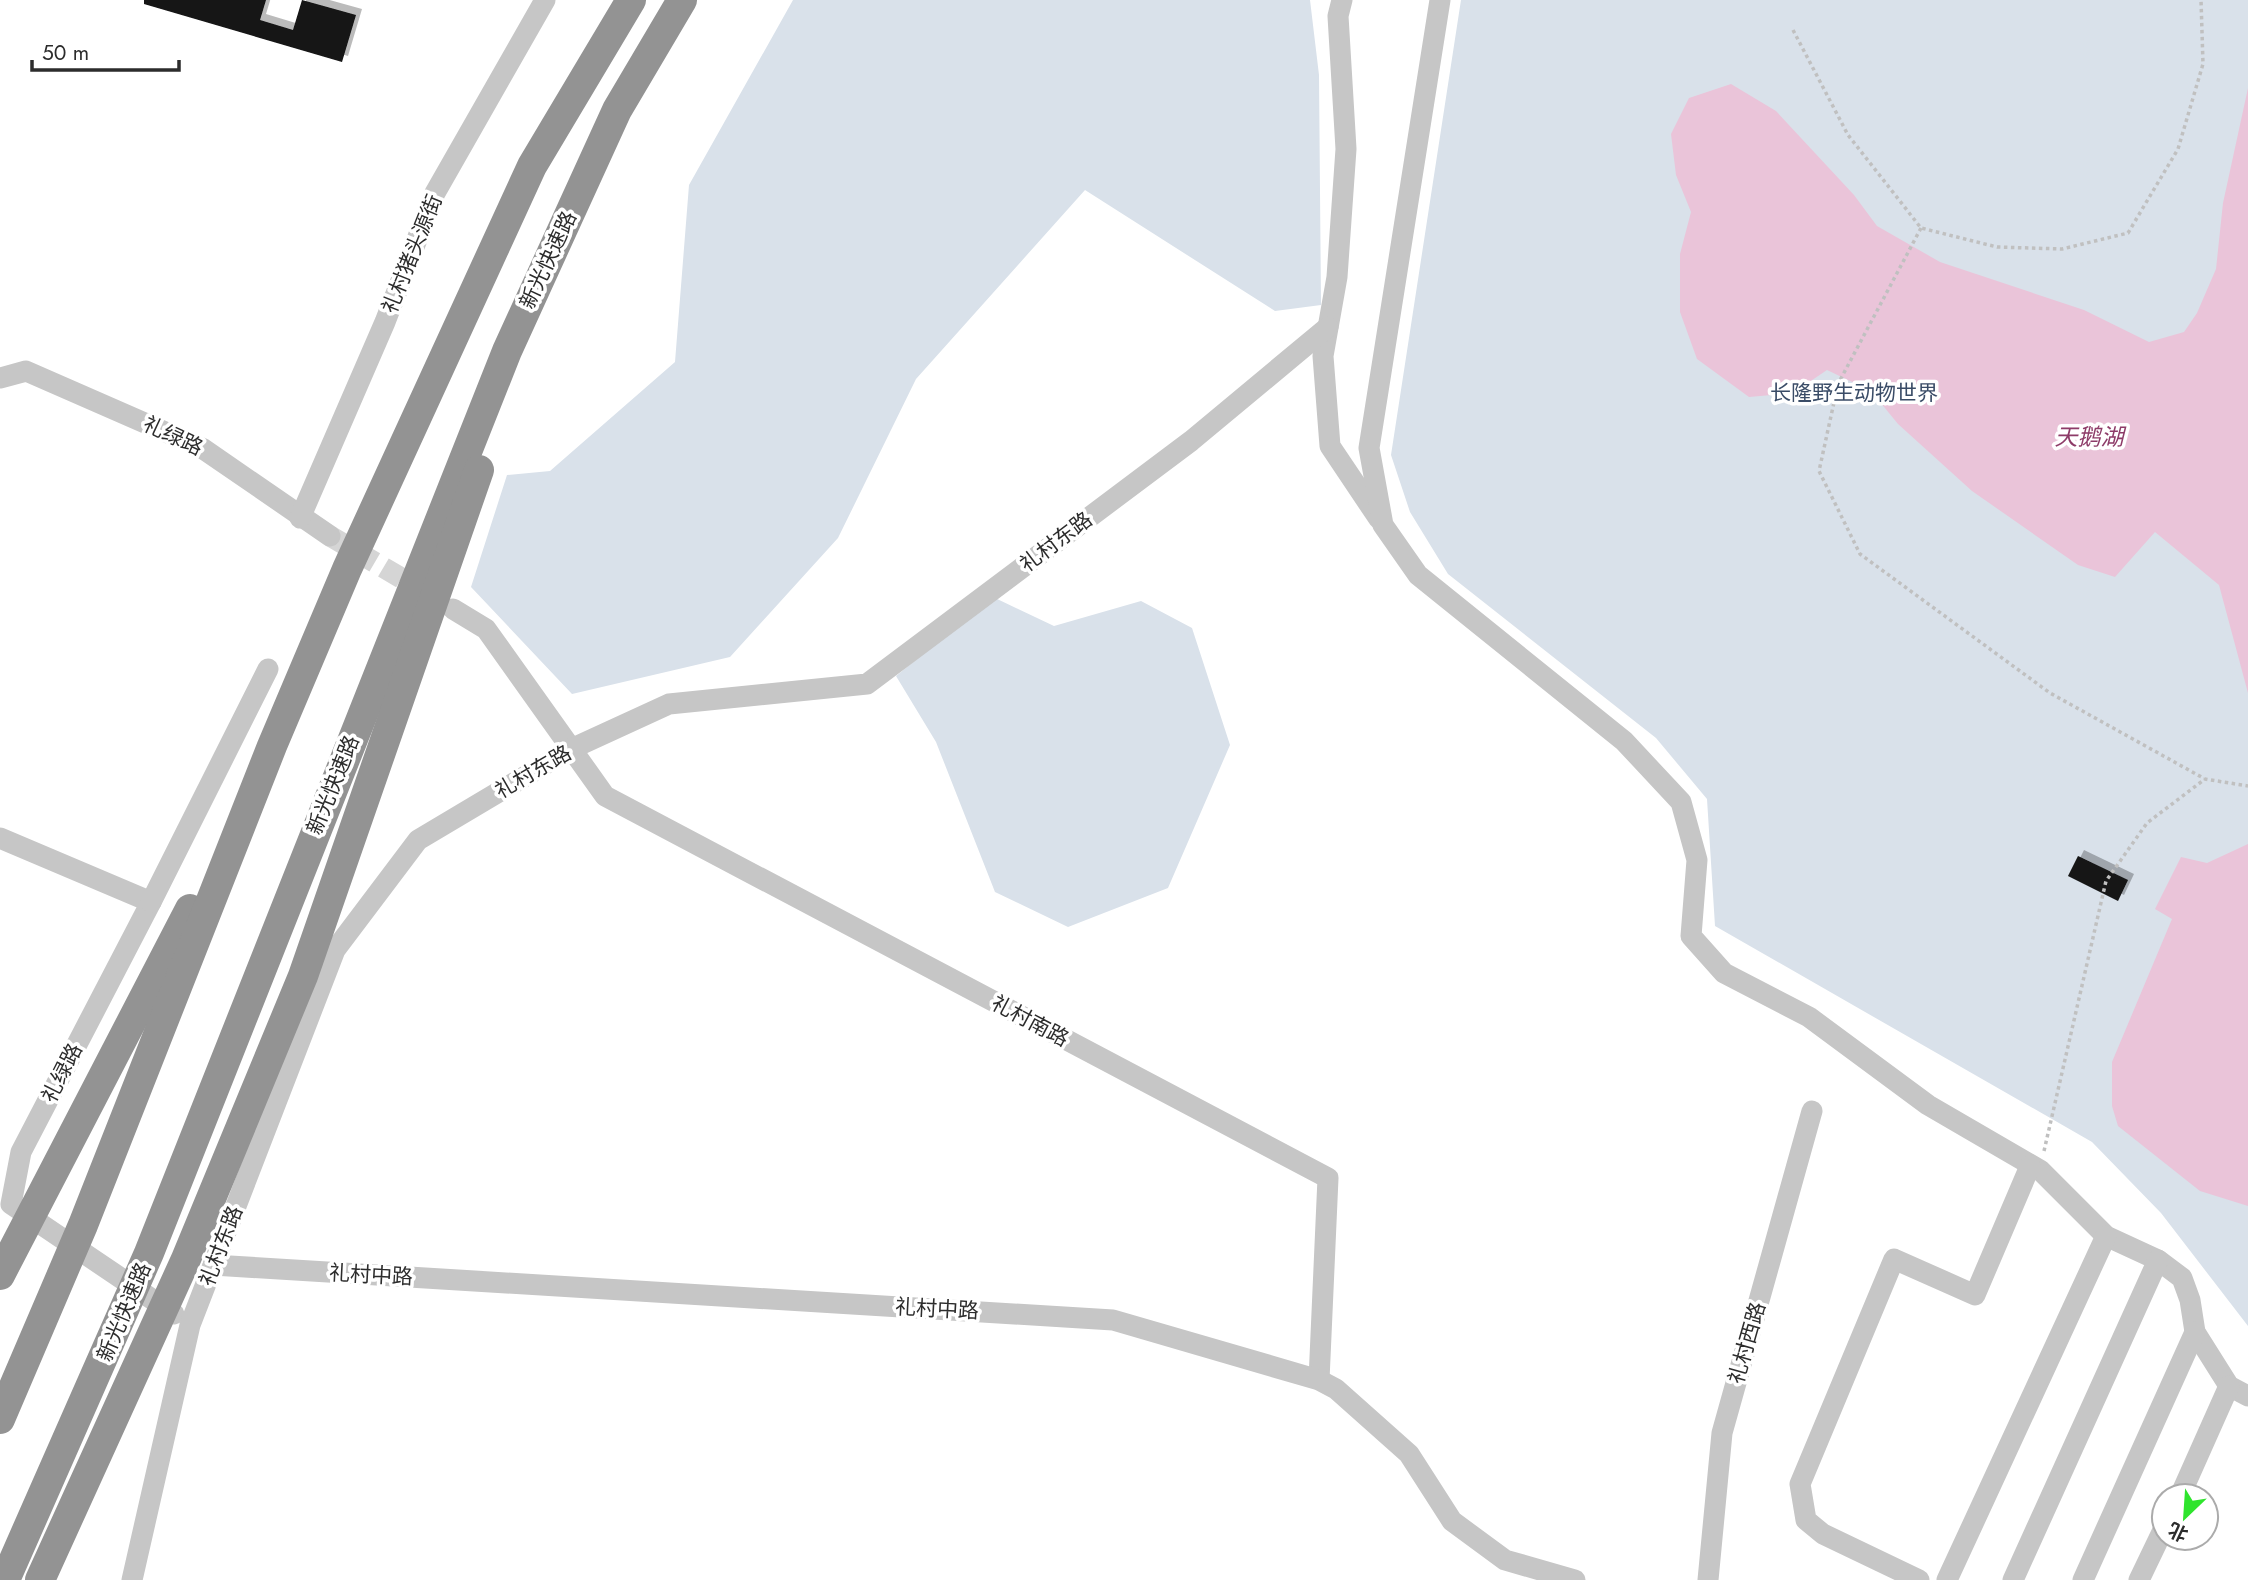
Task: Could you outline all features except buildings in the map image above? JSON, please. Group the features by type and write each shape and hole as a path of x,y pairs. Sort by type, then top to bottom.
{"highway":[{"path":"0,1419 83,1225 272,746 347,569 532,166 631,0"},
{"name":"新光快速路","path":"5,1580 149,1253 506,351 617,110 682,0"},
{"path":"43,1573 90,1468 199,1262 303,976 556,244"},
{"path":"0,1275 272,746"}],"street":[{"name":"礼村猪头源街","path":"300,518 385,322 435,193 545,0"},
{"path":"1342,0 1338,16 1346,149 1337,277 1323,356 1330,446 1418,575 1624,741 1681,802 1697,860 1692,936 1724,973 1810,1017 1928,1105 2035,1168 2106,1236 2158,1260 2182,1278 2190,1300 2195,1332 2239,1390 2187,1482"},
{"path":"1383,525 1370,448 1440,0"},
{"name":"礼村东路","path":"132,1580 190,1325 199,1262 335,950 418,840 571,749 669,704 867,684 1191,441 1328,327"},
{"name":"礼绿路","path":"0,378 26,371 202,448 300,518 330,536"},
{"path":"453,609 486,629 571,749"},
{"path":"0,838 151,902 268,669"},
{"name":"礼村南路","path":"571,749 605,796 1328,1178 1320,1380"},
{"name":"礼绿路","path":"151,902 21,1152 11,1204 190,1325"},
{"name":"礼村西路","path":"1708,1580 1721,1433 1812,1111"},
{"path":"1919,1580 1823,1534 1806,1520 1800,1484 1894,1259 1975,1295 2035,1168"},
{"path":"1947,1580 2106,1236"},
{"path":"2013,1580 2158,1260"},
{"name":"礼村中路","path":"199,1262 1113,1320 1320,1380 1336,1389 1409,1454 1452,1521 1505,1560 1575,1580"},
{"path":"2083,1580 2195,1332"},
{"path":"2139,1580 2152,1552"}],"path":[{"path":"1793,30 1848,135 1921,228 1997,247 2062,249 2128,233 2178,149 2203,64 2201,0"},
{"path":"1921,228 1838,384 1819,471 1860,554 2050,693 2205,779 2248,786"},
{"path":"2035,1168 2106,881 2147,823 2205,779"}],"green space":[{"path":"793,0 1310,0 1319,75 1321,305 1275,311 1085,190 916,379 838,538 730,657 572,694 471,587 507,475 550,471 675,362 689,185"},
{"name":"长隆野生动物世界","path":"1461,0 2248,0 2248,1326 2161,1213 2092,1142 1715,926 1707,799 1656,738 1448,574 1410,512 1391,455"},
{"path":"993,597 1054,626 1141,601 1192,628 1230,745 1168,888 1068,927 995,892 936,742 896,676"}],"water":[{"name":"天鹅湖","path":"1731,84 1776,111 1854,195 1877,226 1940,262 2084,310 2149,342 2184,332 2197,313 2216,269 2223,203 2248,88 2248,693 2219,585 2155,532 2115,577 2078,565 1972,491 1898,424 1871,391 1827,370 1793,393 1749,397 1697,359 1680,312 1680,254 1691,212 1676,175 1671,134 1689,98"},
{"path":"2248,844 2248,1206 2200,1191 2118,1126 2112,1106 2112,1062 2172,919 2155,909 2181,857 2207,863"}],"tunnel":[{"path":"330,536 425,592"}]}
